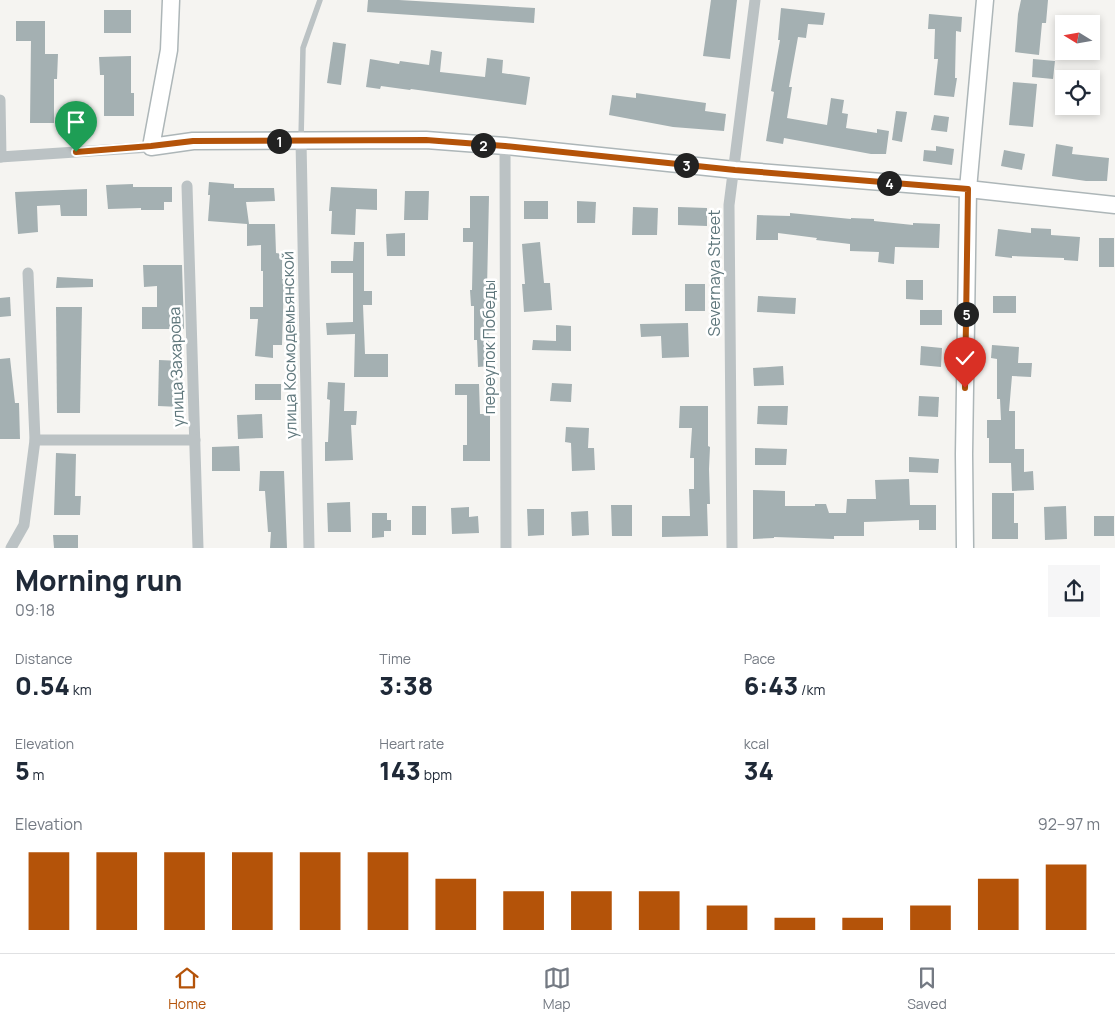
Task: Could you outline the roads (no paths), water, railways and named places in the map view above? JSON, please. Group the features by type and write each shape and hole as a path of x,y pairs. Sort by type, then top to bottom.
{"street":[{"path":"151,146 169,50 171,0"},
{"name":"Severnaya Street","path":"732,548 729,205 735,170 755,0"},
{"path":"965,548 964,454 968,189 985,0"},
{"path":"0,100 1,157 193,141 426,140 505,146 735,170 968,189 1115,205"},
{"name":"улица Космодемьянской","path":"301,141 309,548"},
{"name":"переулок Победы","path":"505,146 506,548"},
{"name":"улица Захарова","path":"187,186 198,548"},
{"path":"11,548 24,525 36,440 28,273"},
{"path":"36,440 195,440"}],"lane":[{"path":"301,141 303,48 320,0"}]}
